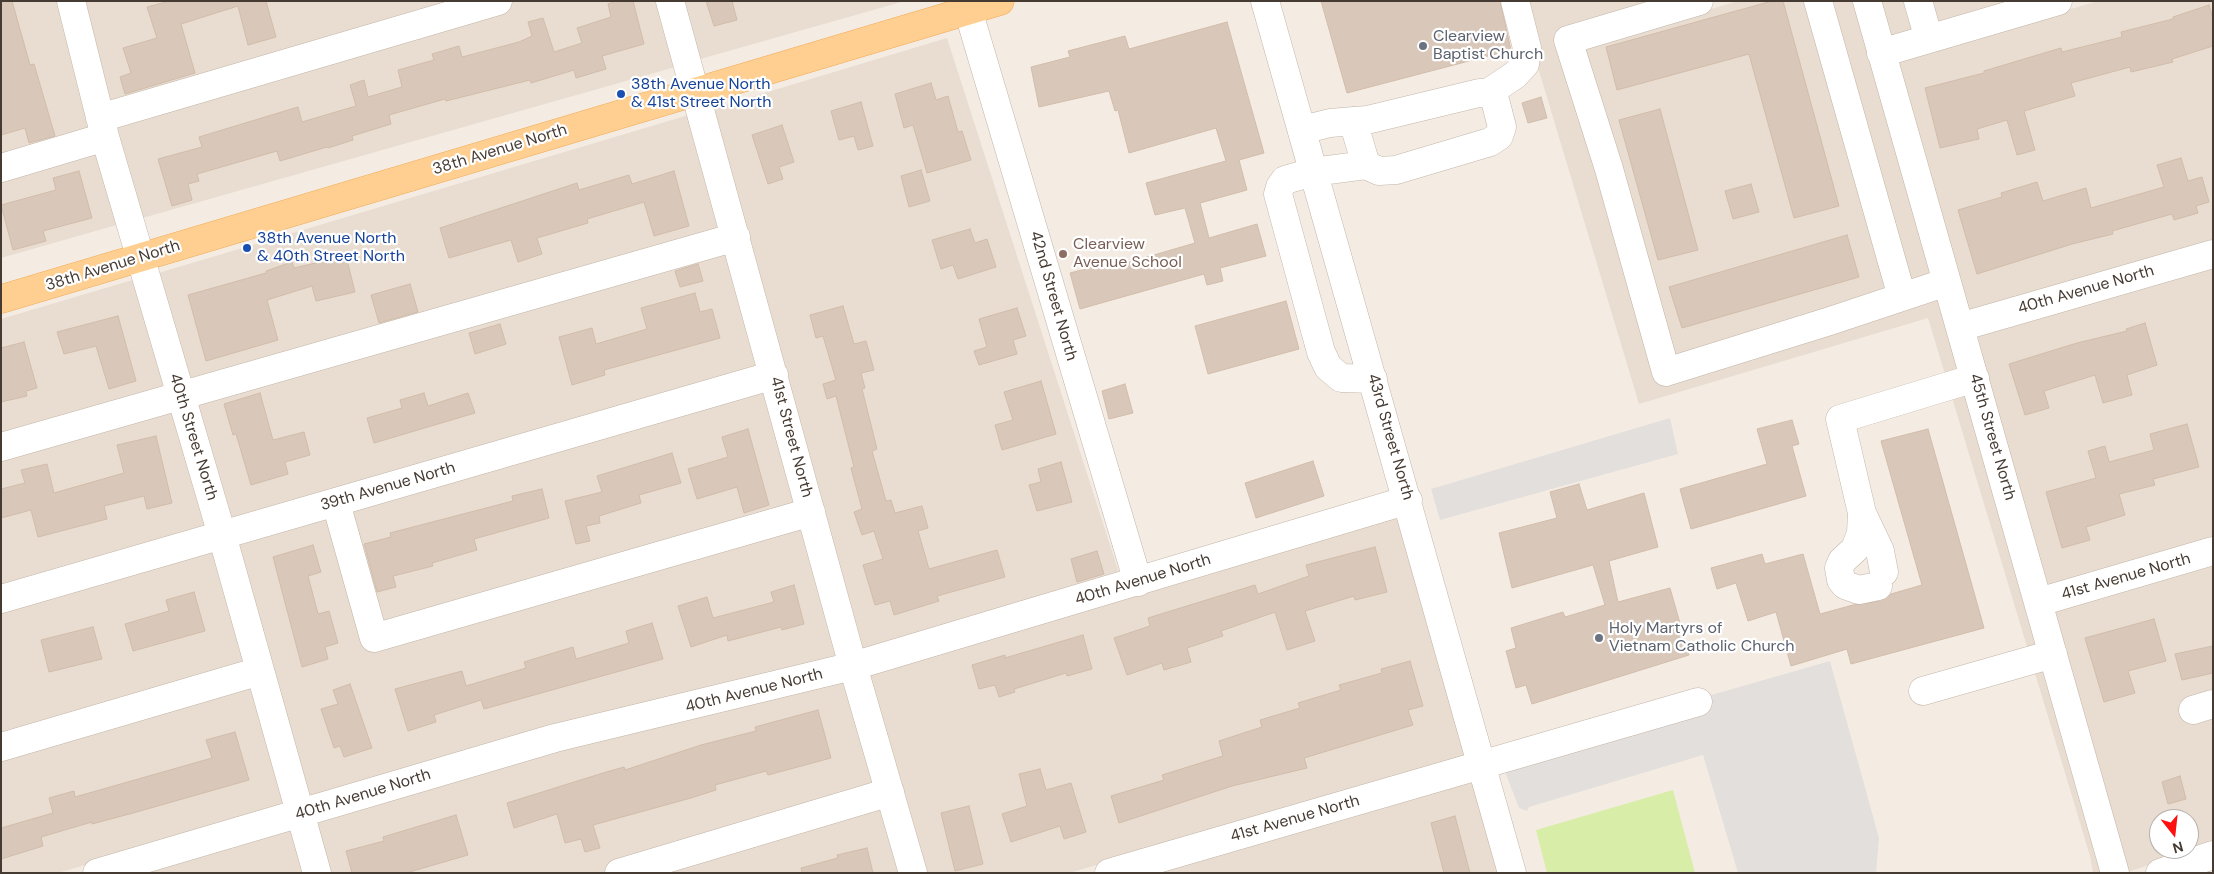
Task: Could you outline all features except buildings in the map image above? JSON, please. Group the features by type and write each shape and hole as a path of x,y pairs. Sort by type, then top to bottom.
{"main road":[{"name":"38th Avenue North","path":"1,300 1000,1"}],"street":[{"name":"40th Street North","path":"71,1 103,128 222,535 317,873"},
{"path":"1,168 103,128 498,1"},
{"name":"41st Street North","path":"670,1 853,666 913,873"},
{"name":"43rd Street North","path":"1265,1 1408,500 1512,873"},
{"path":"1302,130 1330,123 1367,120 1479,93 1488,93 1515,74 1525,64 1527,48 1515,1"},
{"path":"1699,1 1568,40 1609,169 1666,372 1947,282"},
{"path":"1818,1 1902,297"},
{"name":"45th Street North","path":"1867,1 2116,873"},
{"path":"1918,1 1929,39"},
{"path":"1881,53 2058,1"},
{"name":"42nd Street North","path":"968,10 1138,582"},
{"path":"1373,379 1341,378 1328,367 1321,352 1278,194 1285,180 1314,172 1366,165 1379,171 1396,170 1490,142 1499,136 1502,126 1495,100 1488,93"},
{"path":"1353,121 1366,165"},
{"path":"1,447 736,237"},
{"name":"40th Avenue North","path":"1960,327 2213,254"},
{"name":"39th Avenue North","path":"1,600 774,375"},
{"path":"1862,513 1861,533 1855,549 1842,561 1839,568 1841,580 1872,582 1883,561 1862,513 1840,419 1975,378"},
{"name":"40th Avenue North","path":"97,873 555,738 853,666 1408,500"},
{"path":"336,502 374,638 811,512"},
{"name":"41st Avenue North","path":"2039,602 2213,551"},
{"path":"1923,691 2053,654"},
{"path":"1,747 260,671"},
{"name":"41st Avenue North","path":"1109,873 1698,702"},
{"path":"619,873 890,792"},
{"path":"2160,873 2213,855"}],"shaded area":[{"path":"1,1 61,1 120,224 1,258"},
{"path":"81,1 660,1 679,66 139,219"},
{"path":"680,1 905,1 697,60"},
{"path":"1518,1 1660,1 1555,32 1561,53 1738,1 1856,1 2105,873 2093,873 2090,856 1928,318 1639,404"},
{"path":"1877,1 2019,1 1887,39"},
{"path":"2098,1 2213,1 2213,242 1966,313 1893,61"},
{"path":"947,38 1120,576 860,653 711,109"},
{"path":"692,114 762,367 229,522 155,274"},
{"path":"2213,265 2213,540 2046,588 1972,335"},
{"path":"136,279 210,528 1,588 1,319"},
{"path":"767,389 841,658 307,800 235,543"},
{"path":"1670,418 1678,454 1440,520 1431,489"},
{"path":"1401,513 1470,757 1069,873 924,873 866,674"},
{"path":"216,549 288,805 58,873 1,873 1,611"},
{"path":"2213,563 2213,843 2199,848 2199,809 2149,809 2149,859 2166,859 2125,873 2051,610"},
{"path":"1830,661 1879,838 1876,873 1738,873 1703,755 1529,807 1527,811 1519,808 1499,756"},
{"path":"847,679 903,873 327,873 313,821 558,748"},
{"path":"1476,778 1501,873 1148,873"},
{"path":"294,827 307,873 137,873"}],"green space":[{"path":"1673,790 1695,873 1547,873 1536,830"}],"place":[{"name":"Clearview Baptist Church","path":"1423,46"},
{"name":"38th Avenue North & 41st Street North","path":"621,94"},
{"name":"38th Avenue North & 40th Street North","path":"247,248"},
{"name":"Clearview Avenue School","path":"1063,254"},
{"name":"Holy Martyrs of Vietnam Catholic Church","path":"1599,638"}]}
